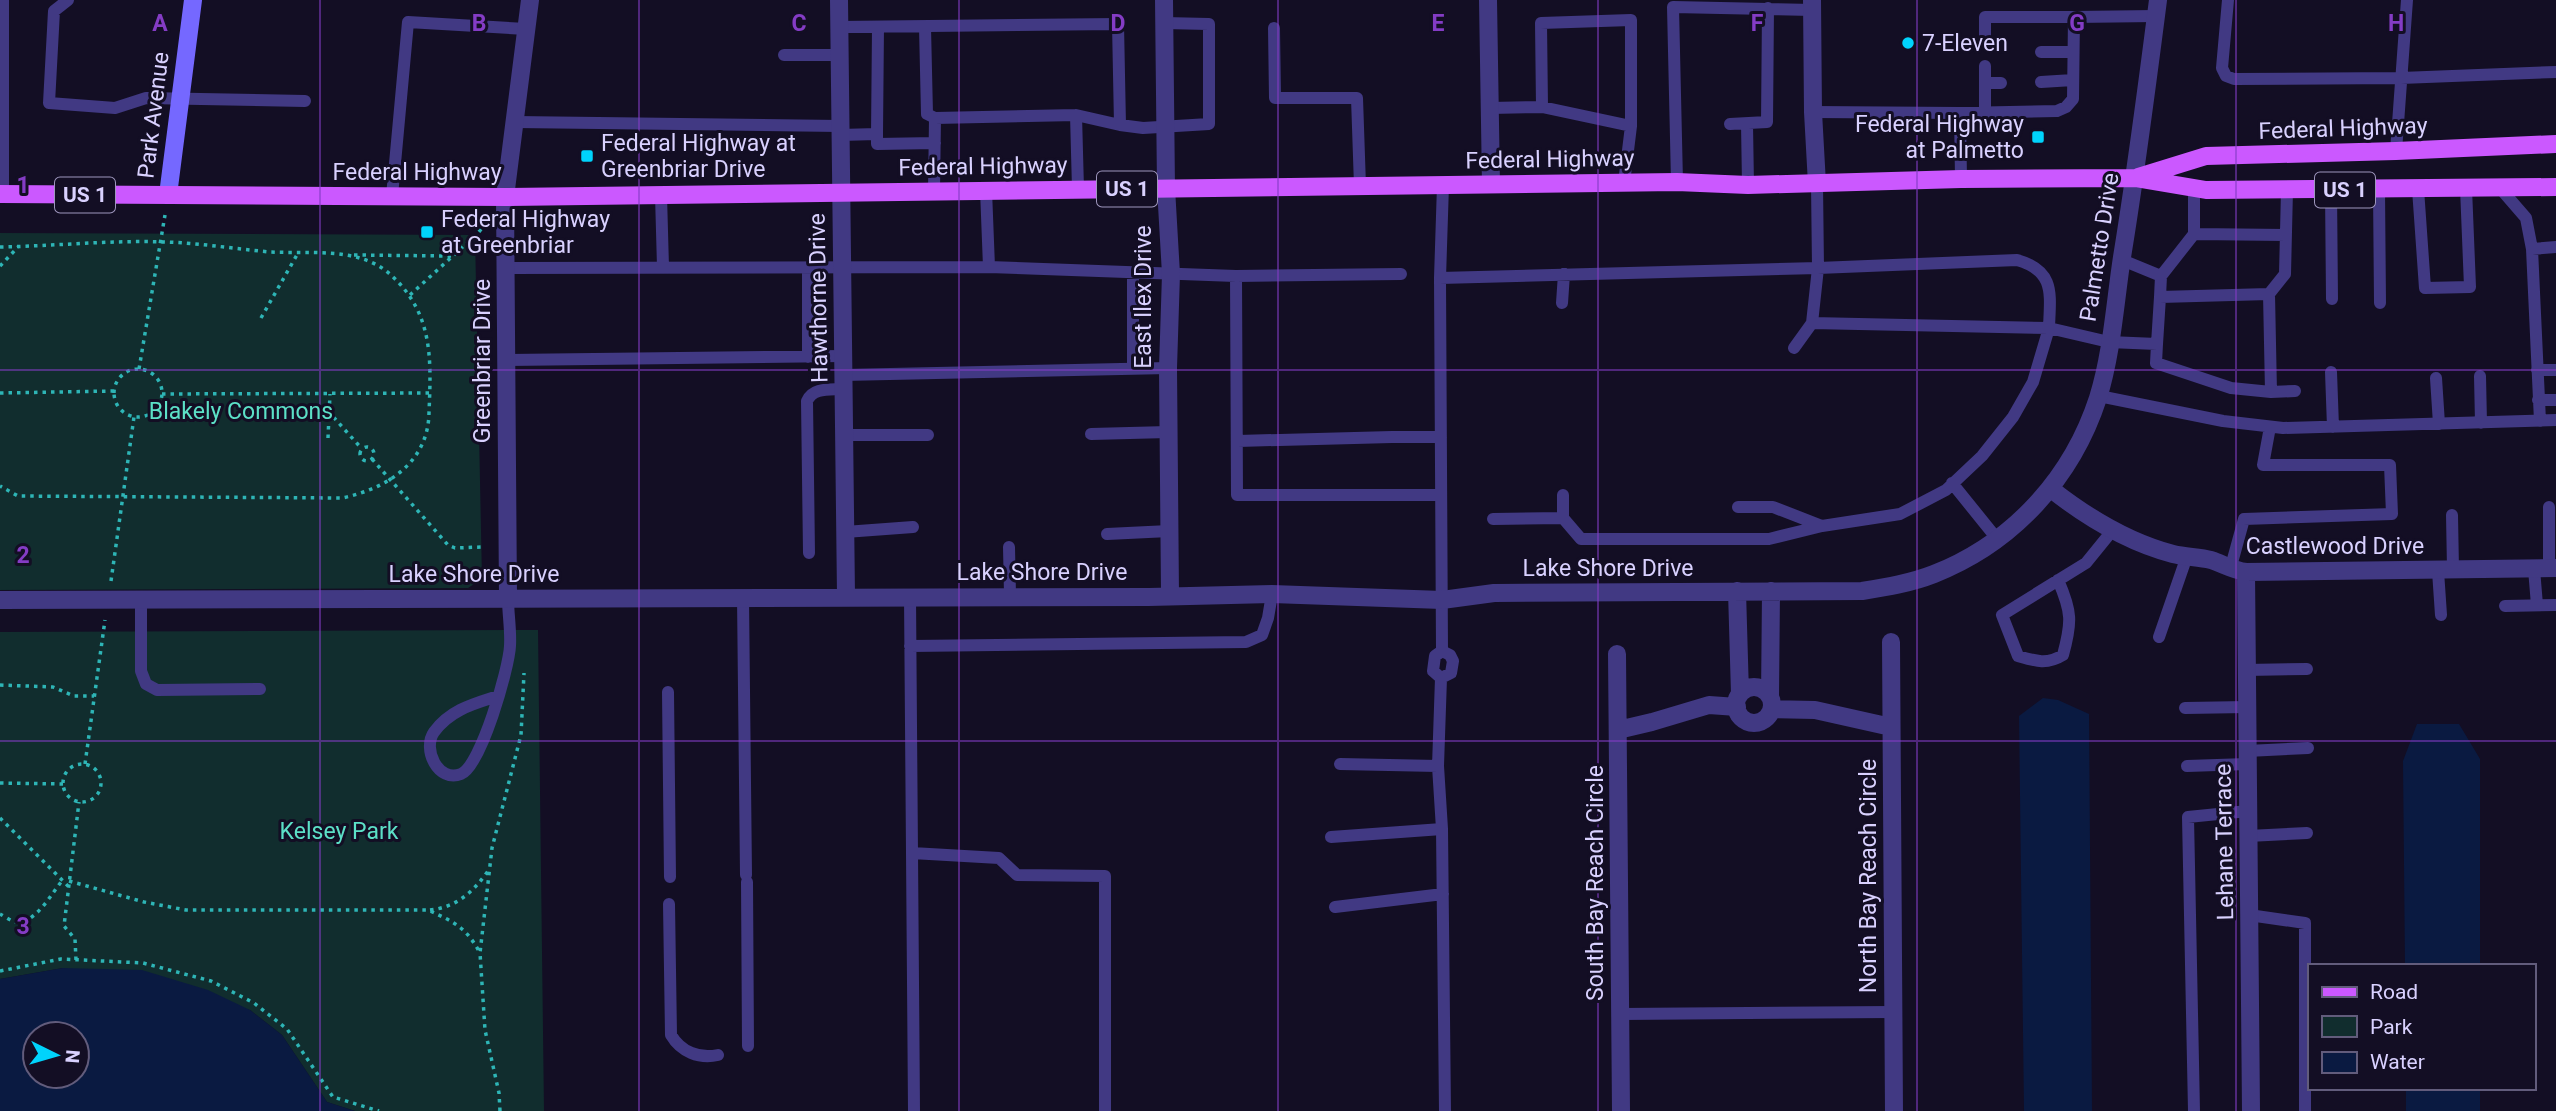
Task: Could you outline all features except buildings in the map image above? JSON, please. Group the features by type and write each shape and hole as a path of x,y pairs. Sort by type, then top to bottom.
{"main road":[{"name":"Federal Highway","path":"2135,178 2206,156 2556,144"},
{"name":"Federal Highway","path":"2,194 505,197 1676,182 1748,185 1961,179 2135,178 2206,190 2556,187"}],"street":[{"name":"Park Avenue","path":"168,195 193,0"},
{"name":"Greenbriar Drive","path":"508,598 505,197 530,0"},
{"name":"Hawthorne Drive","path":"839,0 846,596"},
{"name":"East Ilex Drive","path":"1164,0 1166,188 1171,274 1168,368 1170,595"},
{"path":"1488,0 1491,184"},
{"path":"1812,5 1816,184"},
{"name":"Palmetto Drive","path":"2051,489 2069,463 2099,396 2135,178 2157,8"},
{"name":"Lake Shore Drive","path":"0,600 1010,595 1149,597 1272,594 1442,600 1494,593 1862,591 1898,585 1934,574 1967,559 1998,540 2026,516 2051,489"},
{"name":"Castlewood Drive","path":"2051,489 2076,509 2140,544 2211,560 2238,571 2546,568"},
{"name":"Lehane Terrace","path":"2238,571 2247,707 2251,1111"},
{"path":"1737,591 1739,701 1741,716 1753,722 1763,720 1771,703 1771,591"},
{"name":"North Bay Reach Circle","path":"1891,642 1894,1111"},
{"name":"South Bay Reach Circle","path":"1617,654 1621,1111"},
{"path":"1618,730 1709,705 1739,701 1754,687 1764,690 1771,703"},
{"path":"1771,703 1891,727"}],"lane":[{"path":"2,194 3,0"},
{"path":"68,0 54,11 48,103 115,107 146,98 305,101"},
{"path":"2228,0 2222,68 2226,76 2234,79 2401,78 2556,72"},
{"path":"2396,151 2407,0"},
{"path":"1676,182 1673,6 1768,8 1812,5"},
{"path":"1730,124 1767,122 1768,8"},
{"path":"1985,41 1985,17 2074,17 2157,8"},
{"path":"1813,112 2057,111 2066,107 2073,99 2074,17"},
{"path":"1542,107 1541,23 1631,20 1631,126 1624,183"},
{"path":"392,196 408,22 526,29"},
{"path":"925,27 927,114 935,118 1076,115 1143,128 1209,124 1209,24 1164,23"},
{"path":"839,27 1118,24 1120,125"},
{"path":"878,27 877,144 934,143"},
{"path":"1274,28 1275,98 1357,98 1360,186"},
{"path":"2041,52 2073,52"},
{"path":"784,55 839,55"},
{"path":"1985,66 1985,113"},
{"path":"2040,82 2073,80"},
{"path":"1985,83 2001,83"},
{"path":"1489,108 1542,107 1631,126"},
{"path":"1960,113 1961,179"},
{"path":"1076,115 1078,189"},
{"path":"933,191 935,118"},
{"path":"515,122 840,130 877,134"},
{"path":"1747,124 1748,185"},
{"path":"1794,348 1812,323 1818,268 1816,184"},
{"path":"1443,185 1440,278 1442,651 1453,658 1454,664 1451,673 1441,678 1438,766 1442,829 1445,1111"},
{"path":"2194,188 2194,234 2161,276 2156,363 2231,388 2271,392 2295,391"},
{"path":"2418,189 2425,288 2470,287 2466,188"},
{"path":"2500,188 2526,218 2532,249 2540,421"},
{"path":"986,190 989,267"},
{"path":"2271,392 2269,294 2285,274 2287,190"},
{"path":"2331,190 2332,299"},
{"path":"2379,190 2380,303"},
{"path":"661,195 663,267"},
{"path":"2194,234 2286,235"},
{"path":"2532,249 2556,247"},
{"path":"1440,278 2017,260 2032,264 2042,273 2050,288 2049,328 2033,382 2013,417 1982,456 1952,484 1900,514 1822,526 1769,539 1581,539 1563,518 1563,495"},
{"path":"2122,260 2161,276"},
{"path":"808,267 808,357"},
{"path":"506,268 989,267 1236,276 1401,274"},
{"path":"1133,273 1133,369"},
{"path":"1562,303 1564,274"},
{"path":"1236,276 1237,495 1441,495"},
{"path":"2160,297 2269,294"},
{"path":"1812,323 2049,328 2109,342 2157,344"},
{"path":"506,360 843,356"},
{"path":"809,553 807,401 815,391 843,382 1168,368"},
{"path":"2537,370 2556,370"},
{"path":"2331,372 2333,427"},
{"path":"2480,376 2481,423"},
{"path":"2436,378 2439,424"},
{"path":"2099,396 2223,421 2270,427 2556,420"},
{"path":"2538,400 2556,400"},
{"path":"2238,571 2244,519 2392,514 2390,465 2263,465 2270,427"},
{"path":"1091,434 1168,432"},
{"path":"844,435 928,435"},
{"path":"1238,441 1441,438"},
{"path":"1952,484 1998,540"},
{"path":"1738,507 1773,507 1822,526"},
{"path":"2537,605 2546,568 2549,507"},
{"path":"2441,615 2452,515"},
{"path":"1493,519 1563,518"},
{"path":"845,532 913,527"},
{"path":"1107,534 1169,531"},
{"path":"2058,580 2069,606 2069,632 2063,655 2053,661 2038,662 2018,656 2002,615 2058,580 2086,563 2112,531"},
{"path":"1009,547 1010,595"},
{"path":"2159,637 2187,556"},
{"path":"910,646 1246,642 1262,635 1272,594"},
{"path":"910,596 914,1111"},
{"path":"743,597 748,1046"},
{"path":"498,696 457,710 443,721 432,735 431,752 434,763 441,771 451,775 462,774 470,767 485,739 505,676 510,647 508,598"},
{"path":"141,600 141,671 146,684 158,690 260,689"},
{"path":"2505,606 2555,605"},
{"path":"2246,670 2307,669"},
{"path":"668,692 670,877"},
{"path":"2185,708 2247,707"},
{"path":"2186,766 2308,748"},
{"path":"1340,764 1438,766"},
{"path":"2194,1111 2188,817 2248,811"},
{"path":"1331,837 1442,829"},
{"path":"2248,836 2307,833"},
{"path":"912,853 999,858 1017,875 1105,876 1105,1111"},
{"path":"1335,907 1443,894"},
{"path":"669,904 671,1035 676,1043 690,1053 708,1057 718,1055"},
{"path":"2249,915 2305,923 2305,1111"},
{"path":"1620,1014 1893,1013"}],"path":[{"path":"139,369 168,195"},
{"path":"410,295 478,233 505,197"},
{"path":"0,247 162,242 215,244 298,253 451,256"},
{"path":"0,266 19,246"},
{"path":"261,318 298,253"},
{"path":"0,486 18,496 342,498 366,493 390,481 410,463 423,442 429,419 431,361 427,337 417,305 391,274 352,255"},
{"path":"139,369 153,375 162,394 155,410 142,417 121,409 115,391 123,374 139,369"},
{"path":"0,393 115,391"},
{"path":"328,438 330,393"},
{"path":"162,394 430,393"},
{"path":"328,411 362,449"},
{"path":"362,449 372,448 372,459"},
{"path":"362,449 361,459 372,459"},
{"path":"372,459 448,545 455,548 481,547"},
{"path":"500,1111 499,1093 485,1030 480,954 492,848 521,735 524,670"},
{"path":"0,685 52,687 74,696 94,696"},
{"path":"76,765 88,765 97,772 101,783 92,800 79,802 68,796 63,784 66,772 76,765"},
{"path":"0,783 63,784"},
{"path":"76,960 75,939 64,926 79,802"},
{"path":"0,818 69,887"},
{"path":"69,881 144,902 186,910 428,910 445,909 460,901 476,887 489,869"},
{"path":"0,914 15,922 25,921 36,913 62,880"},
{"path":"428,910 454,921 470,935 480,954"},
{"path":"0,971 61,959 143,963 211,981 254,1003 288,1029 333,1097 379,1111"}],"green space":[{"name":"Blakely Commons","path":"0,233 475,235 482,579 468,588 0,590"},
{"name":"Kelsey Park","path":"538,630 544,1111 355,1111 327,1102 282,1035 250,1010 63,968 0,979 0,632"}],"water":[{"path":"2043,698 2058,700 2089,714 2092,1111 2024,1111 2019,716"},
{"path":"2417,724 2459,724 2480,759 2480,964 2405,964 2403,761"},
{"path":"63,968 142,970 208,990 250,1010 282,1035 327,1102 355,1111 0,1111 0,979"},
{"path":"2406,1090 2480,1090 2480,1111 2406,1111"}],"place":[{"name":"7-Eleven","path":"1908,43"},
{"name":"Federal Highway at Palmetto","path":"2038,137"},
{"name":"Federal Highway at Greenbriar Drive","path":"587,156"},
{"name":"Federal Highway at Greenbriar","path":"427,232"}]}
